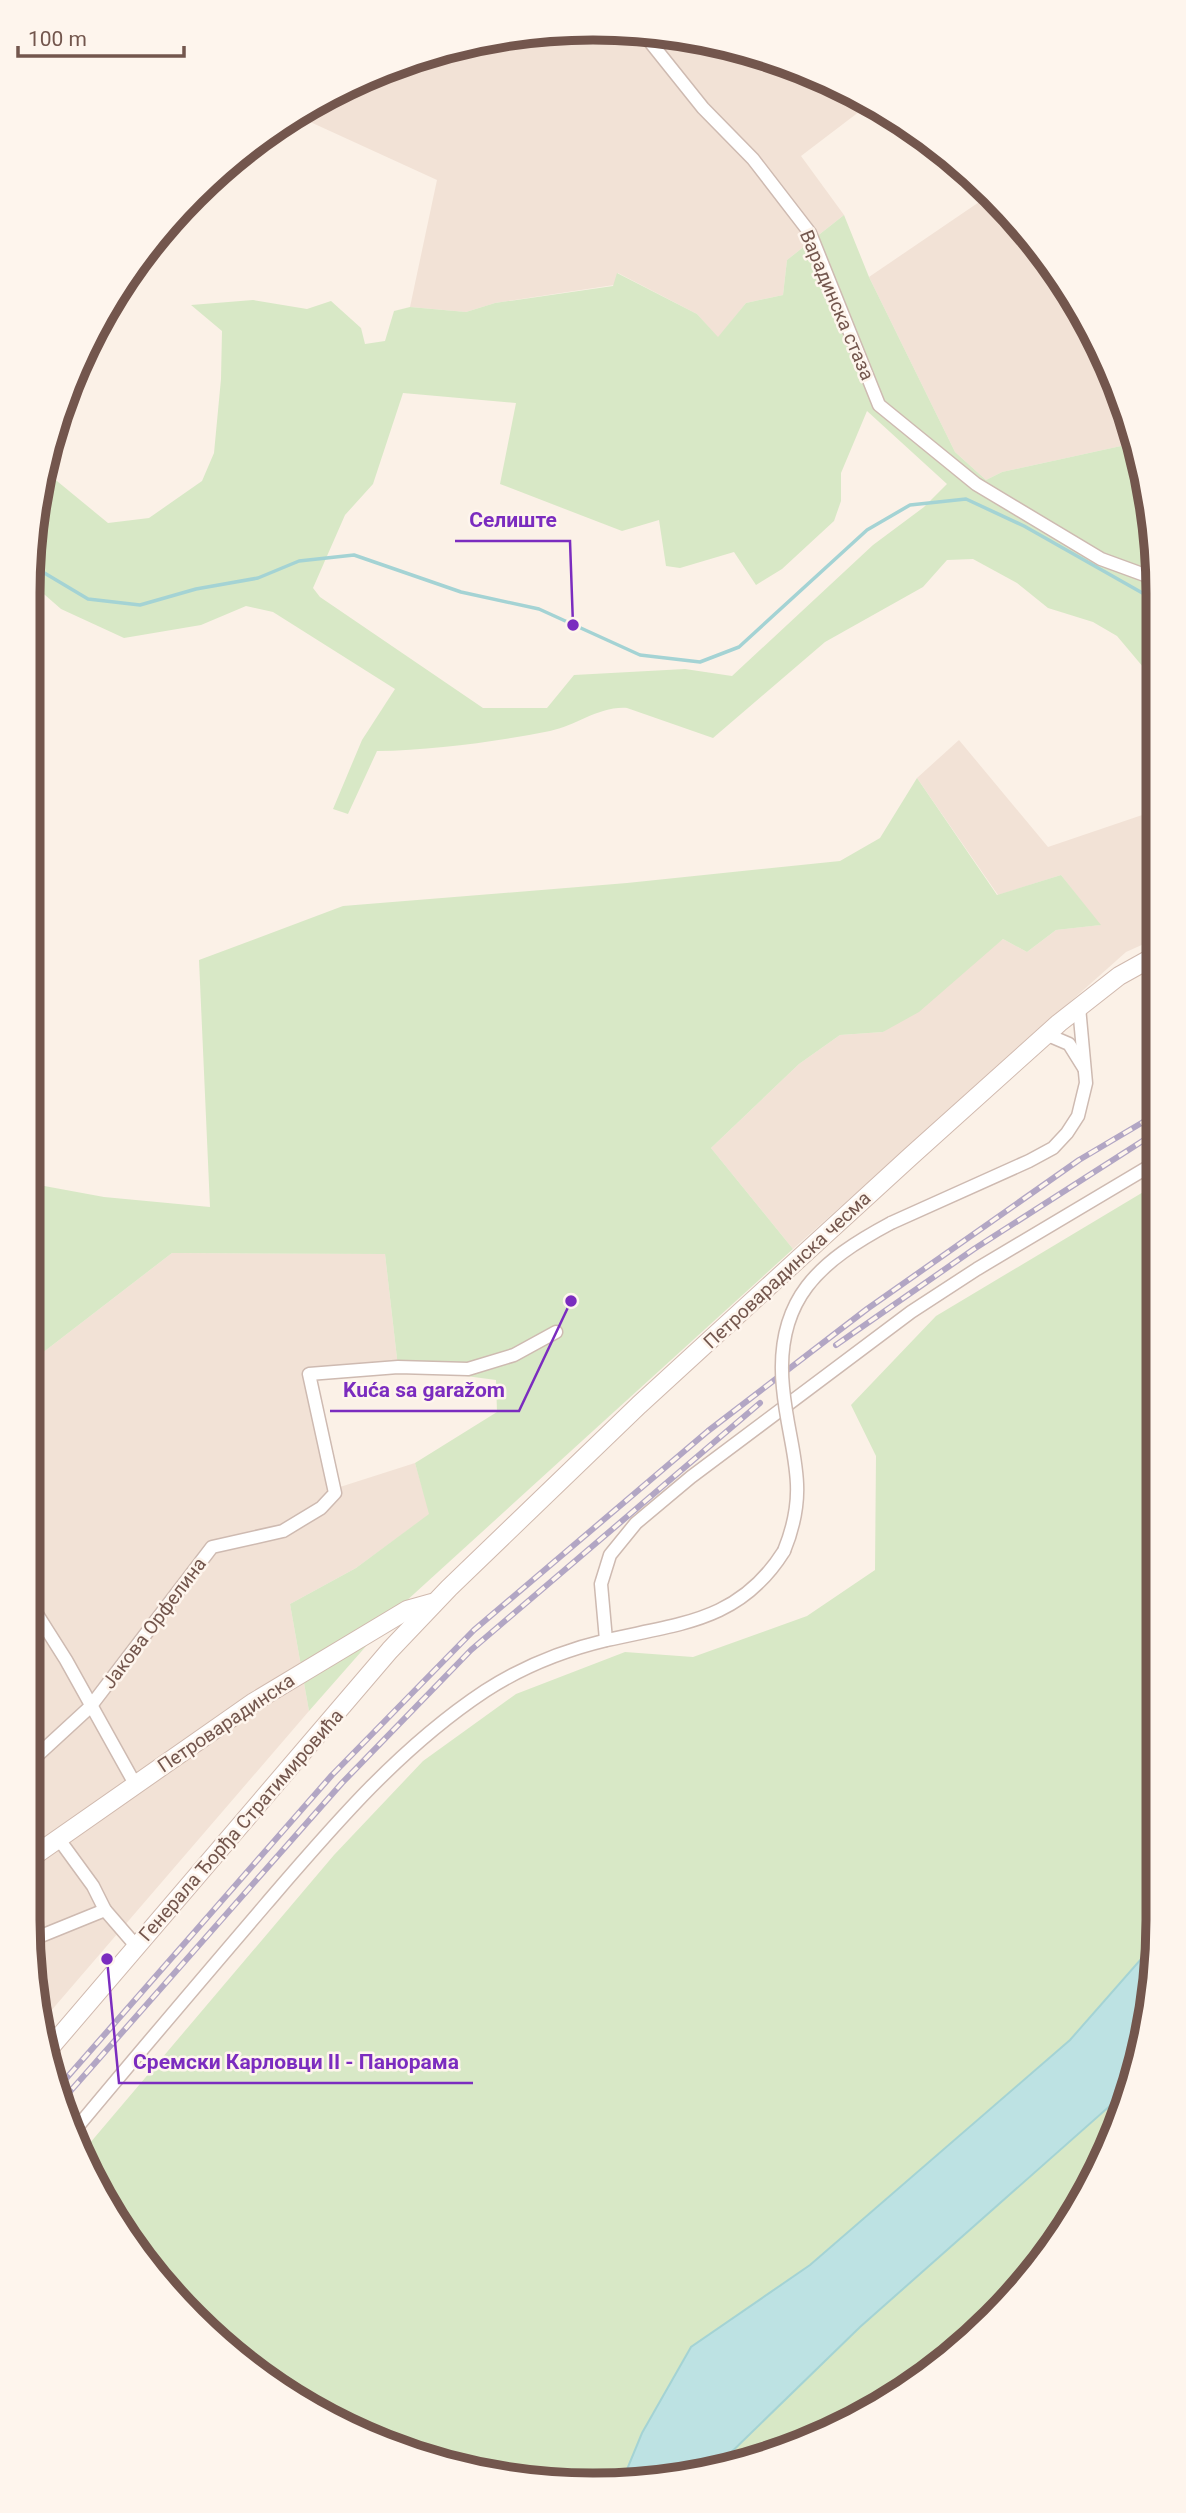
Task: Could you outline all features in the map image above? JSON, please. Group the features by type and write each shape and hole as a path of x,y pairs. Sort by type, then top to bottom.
{"main road":[{"name":"Петроварадинска чесма","path":"434,1603 639,1405 1079,1007 1119,976 1146,961"},
{"name":"Петроварадинска","path":"40,1851 254,1702 407,1611 434,1603"},
{"name":"Генерала Ђорђа Стратимировића","path":"54,2043 434,1603"}],"street":[{"name":"Варадинска стаза","path":"651,43 694,99 752,159 810,233 879,405 976,484 1101,559 1146,575"},
{"path":"79,2125 296,1869 366,1790 405,1752 488,1689 558,1655 606,1640 710,1617 735,1604 760,1584 784,1550 796,1514 799,1489 783,1389 782,1358 795,1303 809,1280 830,1259 891,1223 1052,1148 1078,1116 1086,1071 1079,1007"},
{"path":"1048,1035 1069,1044 1086,1071"},
{"path":"606,1640 601,1584 610,1555 636,1523 691,1477 911,1312 977,1269 1146,1168"},
{"name":"Јакова Орфелина","path":"40,1753 90,1707 212,1547 283,1531 321,1508 335,1493 309,1374 398,1367 468,1369 514,1356 556,1332"},
{"path":"40,1622 66,1660 135,1784"},
{"path":"58,1838 93,1886 104,1910 137,1947"},
{"path":"40,1936 104,1910"}],"shaded area":[{"path":"593,40 665,45 736,59 805,82 861,110 801,156 844,215 787,260 783,295 746,303 718,338 697,314 618,273 614,285 495,303 466,312 410,307 437,180 307,120 381,82 450,59 521,45"},
{"path":"982,200 1032,257 1072,317 1104,381 1127,450 1121,446 1002,472 986,480 955,452 869,277"},
{"path":"959,740 1048,847 1146,814 1146,943 1126,952 793,1249 711,1148 799,1064 840,1035 883,1032 1003,939 1027,952 1056,930 1100,925 1061,875 998,895 917,778"},
{"path":"172,1253 385,1254 398,1367 309,1375 340,1487 415,1463 430,1514 356,1568 290,1604 309,1711 49,2014 41,1956 40,1920 40,1355"}],"green space":[{"path":"844,215 869,277 955,452 986,480 1002,472 1121,446 1127,450 1145,557 1146,670 1117,636 1093,622 1048,608 1017,583 973,559 947,560 923,587 825,642 713,738 627,708 617,708 560,728 529,735 442,747 377,751 348,814 333,809 362,740 395,689 273,612 246,606 201,625 124,638 61,609 40,591 45,521 53,478 108,523 149,518 202,481 214,453 221,379 222,331 191,305 253,300 307,309 331,301 361,328 365,344 385,341 394,311 410,307 466,312 495,303 613,286 617,273 697,314 718,337 746,303 783,295 787,260","holes":["403,393 516,403 500,484 622,531 659,520 666,566 680,568 734,552 756,585 782,569 834,521 841,501 841,473 867,411 947,484 924,507 873,545 732,676 685,669 574,675 547,708 483,708 320,597 313,588 345,515 373,484"]},
{"path":"917,778 997,895 1061,875 1101,925 1056,930 1027,952 1003,939 919,1012 883,1032 840,1035 799,1064 711,1148 793,1249 404,1603 309,1711 290,1604 356,1568 429,1514 415,1463 497,1412 496,1380 398,1367 385,1254 172,1253 40,1355 40,1185 104,1197 210,1207 199,960 343,906 627,883 840,861 880,838"},
{"path":"1146,1190 1145,1954 1070,2040 810,2265 691,2347 642,2433 626,2472 557,2472 450,2454 381,2431 317,2399 286,2380 229,2336 177,2284 133,2227 88,2145 334,1855 423,1761 516,1694 625,1652 693,1657 807,1616 875,1570 876,1456 851,1405 936,1316"},
{"path":"1115,2102 1089,2164 1053,2227 1009,2284 957,2336 900,2380 837,2416 805,2431 727,2456 860,2327"}],"water":[{"path":"1145,1954 1135,2028 1115,2102 860,2327 727,2456 626,2472 642,2433 691,2347 810,2265 1070,2040"}],"waterway":[{"path":"41,571 88,599 140,605 196,589 258,578 299,561 354,555 461,592 539,609 640,655 700,662 739,647 867,530 910,505 966,499 1024,526 1146,595"}],"railway":[{"path":"64,2080 332,1775 474,1630 708,1431 867,1309 1079,1160 1146,1120"},
{"path":"836,1345 974,1249 1146,1139"},
{"path":"68,2093 342,1783 471,1650 760,1403"}],"place":[{"name":"Селиште","path":"573,625"},
{"name":"Kuća sa garažom","path":"571,1301"},
{"name":"Сремски Карловци II - Панорама","path":"107,1959"}]}
